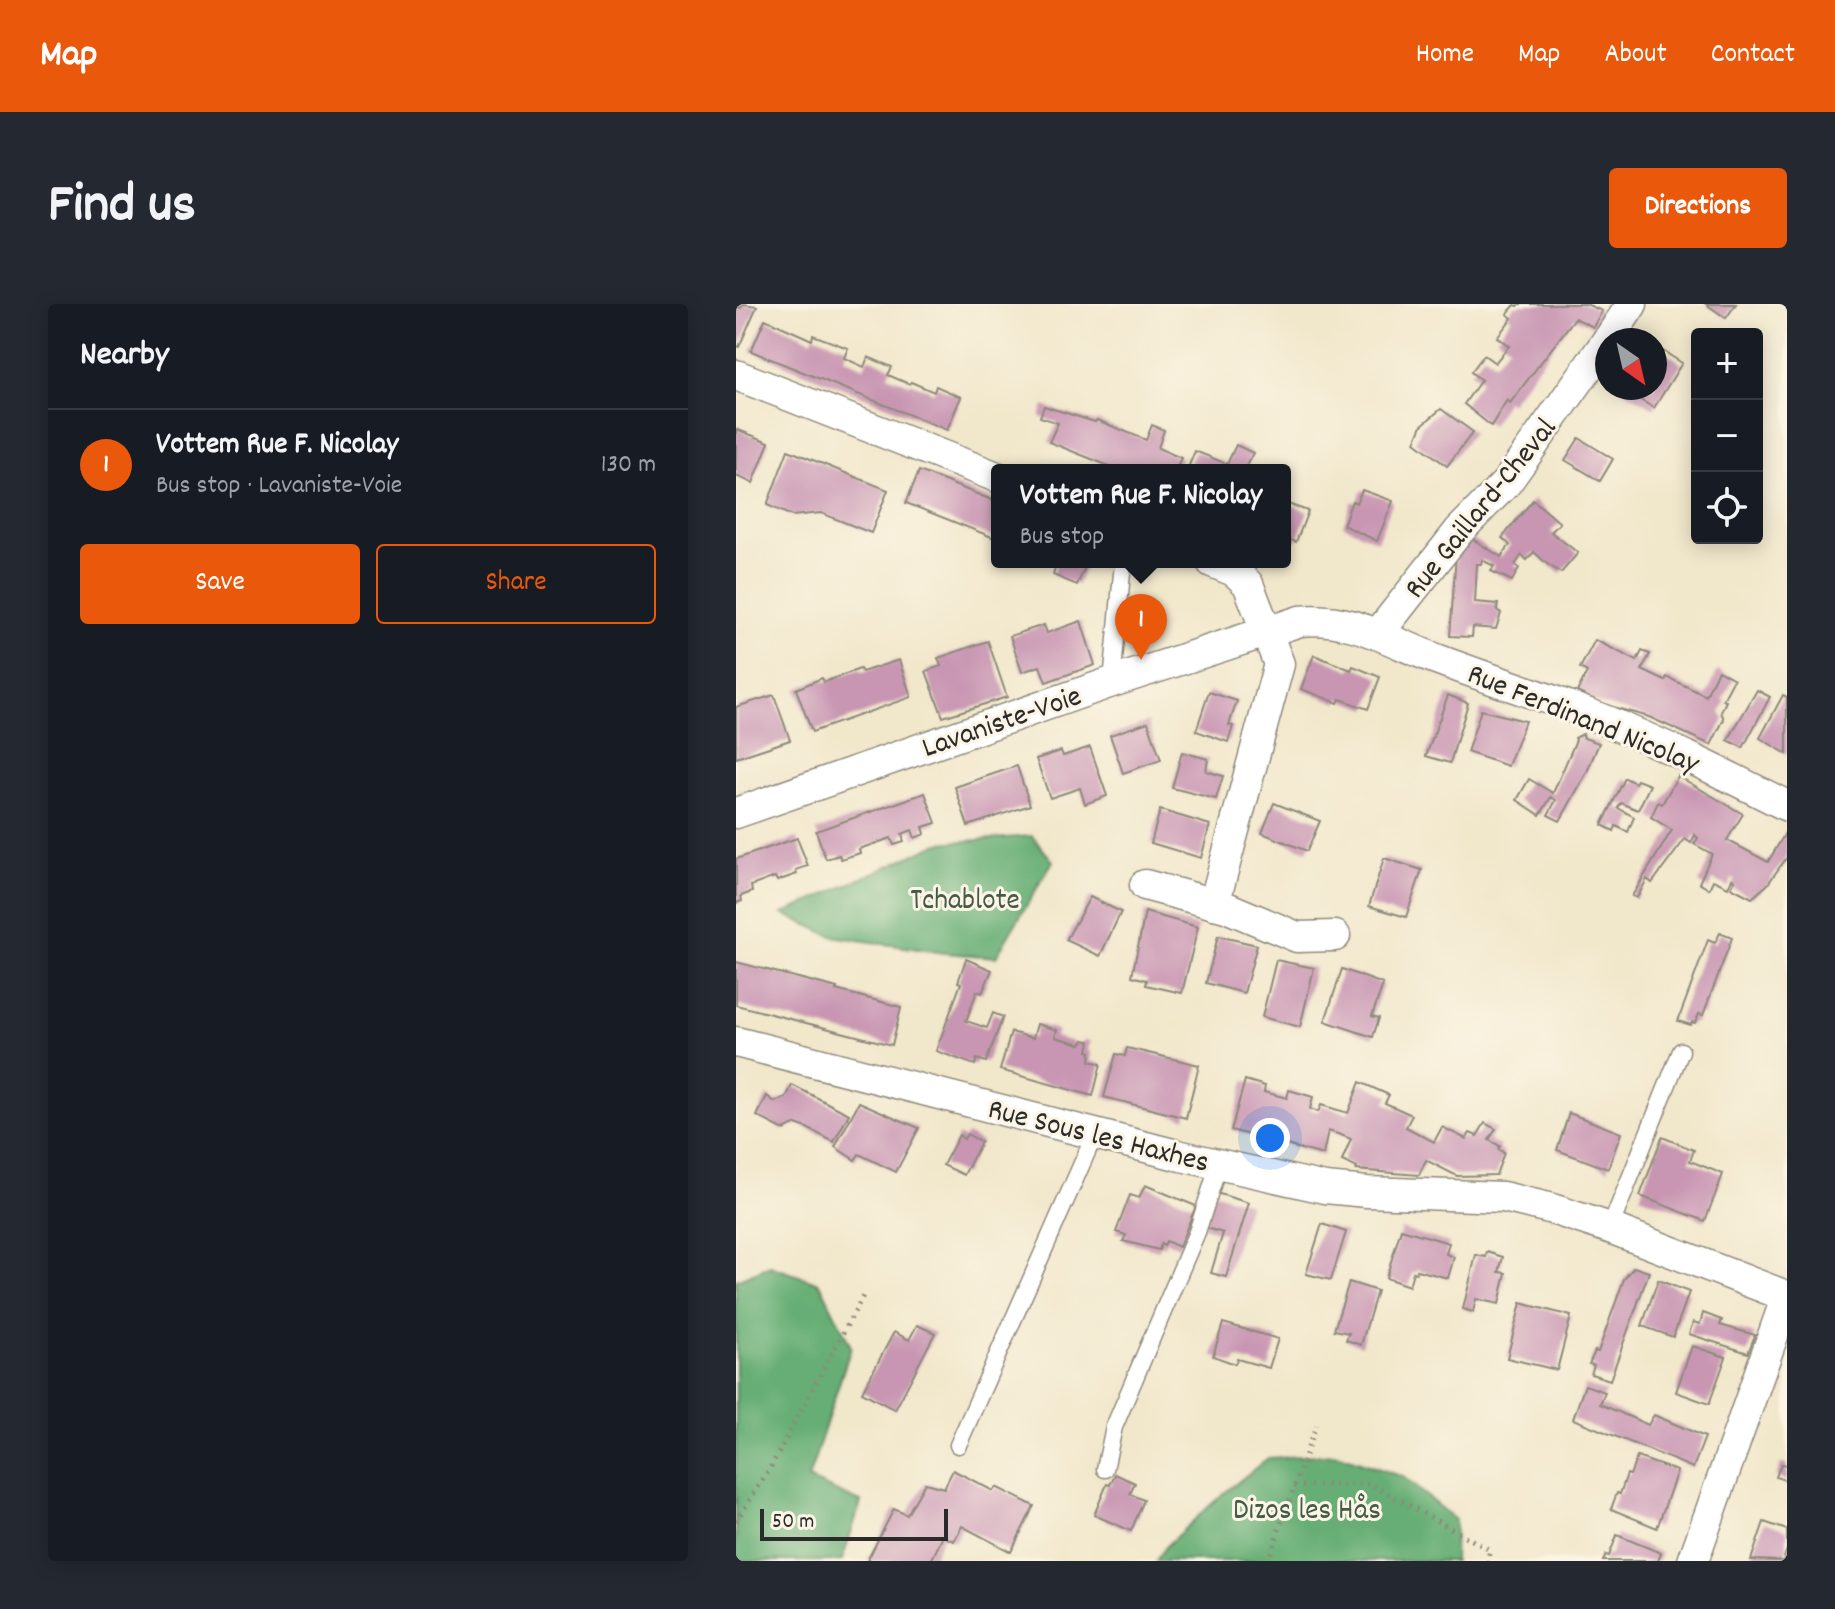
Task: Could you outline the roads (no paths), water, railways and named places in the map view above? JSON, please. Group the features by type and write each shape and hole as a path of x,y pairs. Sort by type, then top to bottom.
{"street":[{"name":"Rue Gaillard-Cheval","path":"1616,328 1632,304"},
{"name":"Rue Gaillard-Cheval","path":"1378,634 1459,531 1507,482 1595,358"},
{"path":"736,375 991,475"},
{"path":"1214,904 1279,664 1248,584 1227,568"},
{"name":"Lavaniste-Voie","path":"736,813 1112,682 1300,621 1323,619 1378,634"},
{"name":"Rue Ferdinand Nicolay","path":"1378,634 1432,658 1595,717 1720,772 1787,806"},
{"path":"1145,885 1214,904 1297,937 1335,936"},
{"name":"Rue Sous les Haxhes","path":"736,1042 1095,1134 1339,1189 1503,1197 1549,1208 1787,1296"},
{"path":"1693,1561 1787,1296"}],"lane":[{"path":"1112,682 1122,568"},
{"path":"1610,1228 1681,1051"},
{"path":"958,1445 1095,1134"},
{"path":"1105,1469 1114,1427 1197,1232 1219,1164"}],"place":[{"name":"Vottem Rue F. Nicolay","path":"1141,660"}],"park label":[{"name":"Tchablote","path":"965,898"},
{"name":"Dizos les Hås","path":"1307,1508"}]}
